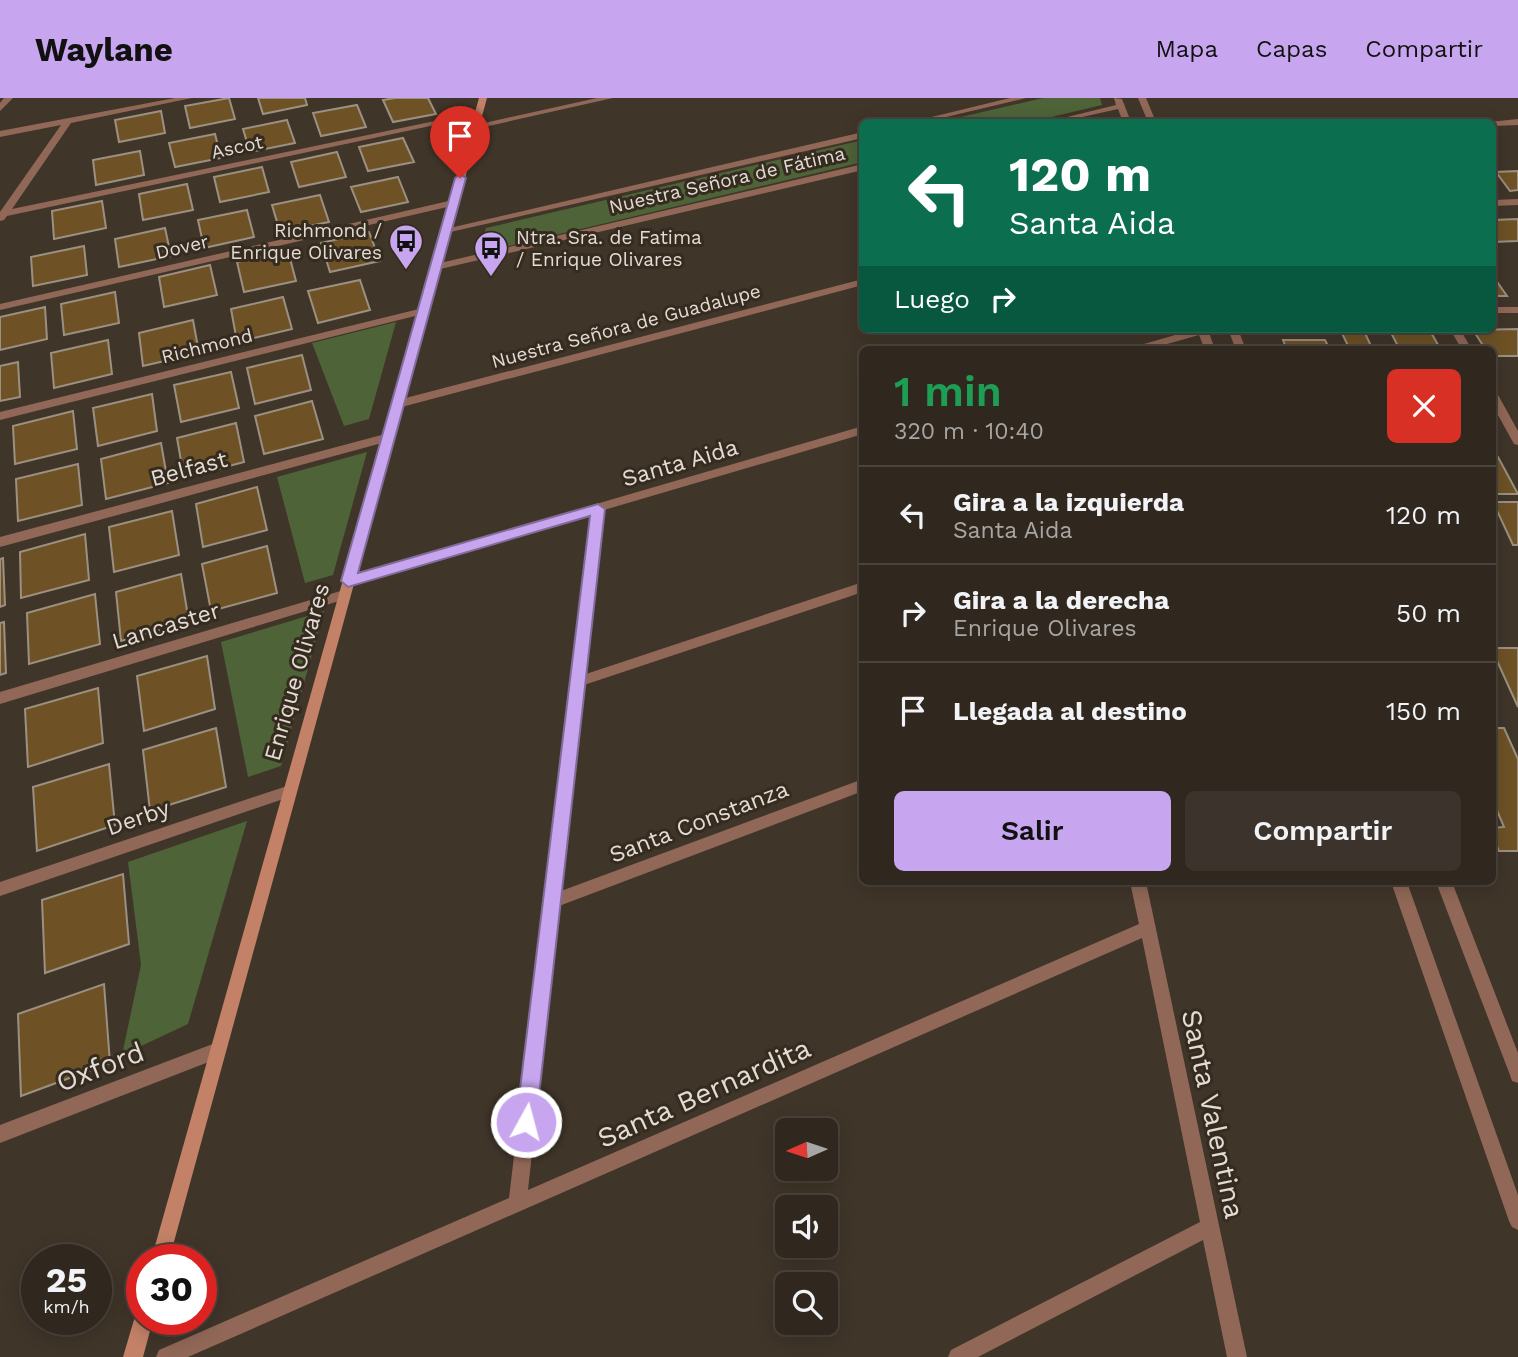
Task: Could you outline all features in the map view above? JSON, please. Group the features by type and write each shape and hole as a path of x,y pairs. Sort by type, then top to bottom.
{"street":[{"path":"0,108 9,98"},
{"path":"0,134 188,98"},
{"name":"Enrique Olivares","path":"164,1244 483,98"},
{"name":"Ascot","path":"2,217 477,120 609,98"},
{"path":"928,119 1022,98"},
{"path":"1142,98 1151,119"},
{"path":"1061,119 1119,102 1126,119"},
{"path":"2,217 68,121"},
{"path":"1496,123 1518,122"},
{"name":"Nuestra Señora de Fátima","path":"446,230 859,136"},
{"name":"Nuestra Señora de Fátima","path":"436,267 859,168"},
{"path":"1496,203 1518,202"},
{"name":"Dover","path":"0,307 453,203"},
{"name":"Nuestra Señora de Guadalupe","path":"398,404 859,283"},
{"path":"1496,310 1518,310"},
{"name":"Richmond","path":"0,416 423,311"},
{"path":"1147,346 1189,333"},
{"path":"1496,401 1517,436"},
{"name":"Santa Aida","path":"346,588 859,431"},
{"name":"Belfast","path":"0,542 388,437"},
{"path":"517,1204 598,509"},
{"name":"Lancaster","path":"0,698 346,588"},
{"path":"578,682 859,588"},
{"name":"Santa Constanza","path":"552,902 859,787"},
{"name":"Derby","path":"0,889 290,791"},
{"name":"Santa Valentina","path":"1139,885 1237,1357"},
{"path":"1399,885 1518,1221"},
{"path":"1445,885 1518,1075"},
{"name":"Santa Bernardita","path":"166,1357 1148,928"},
{"name":"Oxford","path":"0,1134 218,1051"},
{"path":"958,1357 1210,1227"},
{"path":"133,1357 139,1335"}],"green space":[{"path":"1043,98 1100,98 1102,105 1043,119 952,119"},
{"path":"859,141 859,163 479,253 486,228"},
{"path":"396,322 369,419 344,426 312,343"},
{"path":"367,452 333,575 305,583 277,477"},
{"path":"324,611 281,766 248,777 221,642"},
{"path":"247,821 188,1024 122,1055 141,965 128,862"}],"building":[{"path":"229,98 235,119 190,128 185,106"},
{"path":"258,98 305,98 307,105 263,114"},
{"path":"428,98 436,114 393,122 383,100"},
{"path":"357,105 366,127 321,136 313,113"},
{"path":"161,111 165,133 119,142 115,120"},
{"path":"287,120 295,143 250,152 243,129"},
{"path":"215,134 221,158 175,167 169,143"},
{"path":"403,138 414,162 368,171 359,147"},
{"path":"140,151 144,175 96,185 93,160"},
{"path":"337,152 346,177 299,187 291,162"},
{"path":"262,167 269,192 220,202 214,177"},
{"path":"1518,171 1518,190 1510,191 1496,172"},
{"path":"398,177 408,202 361,212 351,187"},
{"path":"187,184 193,210 143,220 139,194"},
{"path":"320,195 329,222 280,232 272,205"},
{"path":"102,201 106,228 54,239 52,211"},
{"path":"247,210 254,237 204,248 198,220"},
{"path":"1518,219 1518,241 1496,242 1496,220"},
{"path":"165,228 171,256 119,267 115,239"},
{"path":"369,232 380,261 330,272 321,243"},
{"path":"84,246 87,275 33,286 31,257"},
{"path":"288,251 296,281 244,292 237,262"},
{"path":"210,265 217,295 164,307 159,277"},
{"path":"360,280 370,310 318,323 308,291"},
{"path":"1496,280 1507,296 1496,296"},
{"path":"115,292 119,323 64,335 61,304"},
{"path":"283,297 292,329 237,342 231,309"},
{"path":"45,307 47,339 0,350 0,317"},
{"path":"193,320 199,353 143,366 139,333"},
{"path":"1496,329 1518,329 1518,356 1496,356 1496,346 1483,346 1475,333 1496,333"},
{"path":"1342,333 1365,333 1371,346 1348,346"},
{"path":"1391,333 1431,333 1439,346 1398,346"},
{"path":"108,340 112,374 54,388 51,353"},
{"path":"1283,340 1325,340 1328,346 1285,346"},
{"path":"302,355 311,390 255,404 247,368"},
{"path":"18,362 20,397 0,401 0,366"},
{"path":"231,372 239,408 181,422 174,385"},
{"path":"152,394 157,431 98,446 93,408"},
{"path":"312,401 323,439 264,454 255,416"},
{"path":"73,411 77,449 15,464 13,426"},
{"path":"236,423 244,462 184,478 177,438"},
{"path":"161,443 168,483 106,499 101,459"},
{"path":"1496,457 1498,457 1518,494 1496,494"},
{"path":"78,464 82,505 18,521 16,479"},
{"path":"257,487 267,530 203,547 196,504"},
{"path":"1496,502 1518,502 1518,545 1513,545 1496,508"},
{"path":"172,511 179,555 114,572 109,527"},
{"path":"85,534 89,580 21,598 20,552"},
{"path":"267,546 277,593 211,611 202,564"},
{"path":"3,558 5,605 0,607 0,559"},
{"path":"181,574 189,622 121,641 116,592"},
{"path":"95,594 100,644 29,664 27,613"},
{"path":"4,622 6,673 0,675 0,623"},
{"path":"1496,648 1518,648 1518,707 1496,659"},
{"path":"207,656 215,709 144,731 137,676"},
{"path":"98,688 103,743 28,767 25,709"},
{"path":"216,728 226,787 150,811 143,750"},
{"path":"1496,728 1504,728 1518,759 1518,851 1499,851 1496,828 1504,827 1496,808"},
{"path":"109,764 115,825 37,851 33,787"},
{"path":"123,874 129,944 45,973 42,900"},
{"path":"104,984 110,1063 21,1096 18,1014"}],"place":[{"name":"Richmond / Enrique Olivares","path":"406,271"},
{"name":"Ntra. Sra. de Fatima / Enrique Olivares","path":"491,278"}],"route":[{"path":"460,178 348,581 598,509 526,1122"}]}
